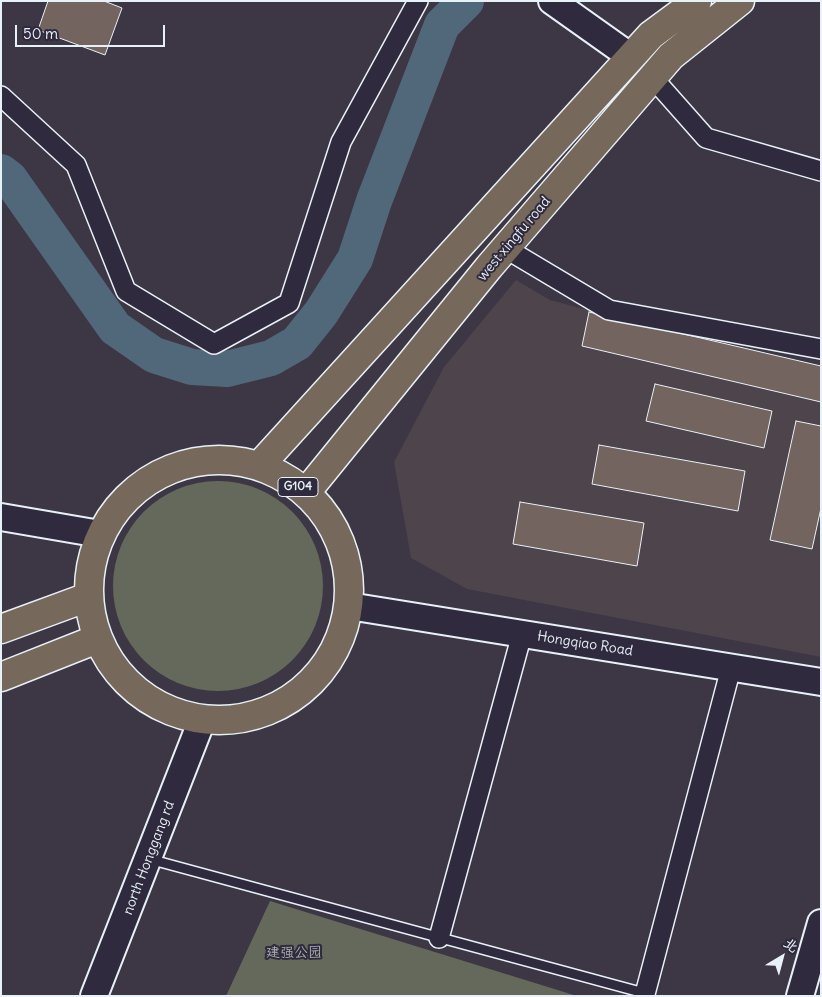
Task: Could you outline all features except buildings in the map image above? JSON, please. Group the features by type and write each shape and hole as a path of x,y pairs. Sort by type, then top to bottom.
{"main road":[{"path":"552,1 631,57"},
{"path":"260,465 651,35 698,1"},
{"name":"west xingfu road","path":"302,490 312,484 504,248 652,77 671,56 740,1"},
{"name":"G104","path":"213,460 260,465 302,490 324,514 340,542 349,574 349,606 333,655 300,694 254,717 202,720 169,711 139,694 114,669 97,639 88,596 90,565 100,534 127,496 167,470 213,460"},
{"path":"1,517 100,534"},
{"path":"1,629 88,596"},
{"name":"Hongqiao Road","path":"349,606 821,682"},
{"path":"1,677 97,639"},
{"name":"north Honggang rd","path":"94,996 202,720"},
{"path":"800,996 821,923"}],"street":[{"path":"1,96 76,165 126,291 214,344 289,303 341,142 418,1"},
{"path":"652,77 706,138 821,171"},
{"path":"504,248 609,310 821,349"},
{"path":"439,938 522,634"},
{"path":"648,995 731,668"}],"lane":[{"path":"148,859 648,995"}],"shaded area":[{"path":"516,280 550,300 821,372 821,657 467,589 411,558 394,462 444,367"}],"green space":[{"path":"208,481 228,481 249,485 268,493 293,511 306,527 319,555 323,586 319,617 306,645 293,661 277,674 249,687 228,691 208,691 187,687 168,679 143,661 130,645 117,617 113,596 113,576 117,555 125,536 143,511 159,498 187,485"},
{"name":"建强公园","path":"270,901 577,996 226,996"}],"waterway":[{"path":"1,172 10,179 115,328 154,355 192,367 227,369 271,358 297,343 321,313 355,259 374,201 442,25 466,1"}]}
